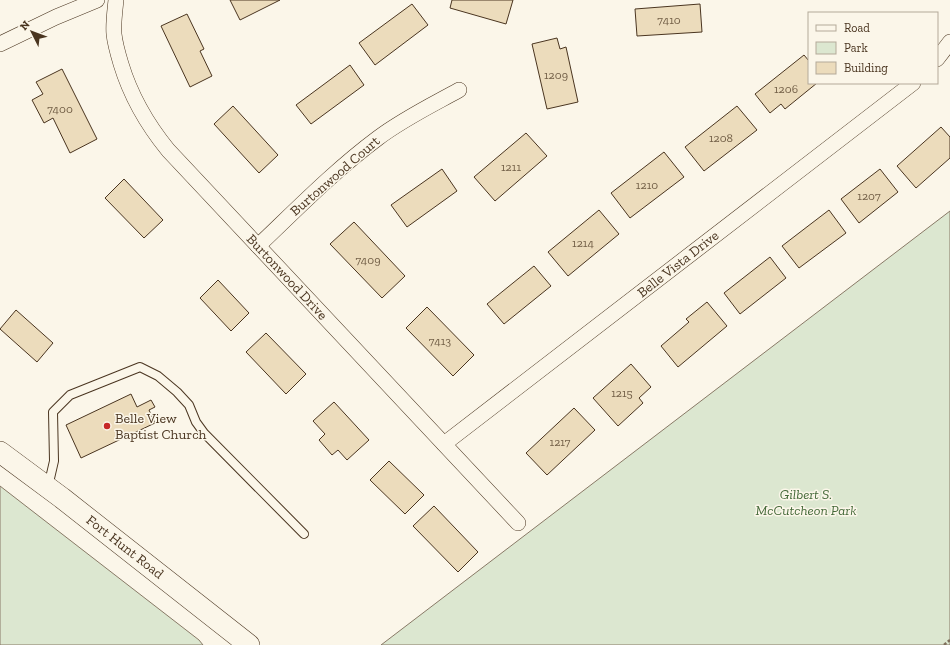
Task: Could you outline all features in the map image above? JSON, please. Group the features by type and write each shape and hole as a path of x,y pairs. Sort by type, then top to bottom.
{"main road":[{"name":"Fort Hunt Road","path":"0,452 137,556 249,645"}],"street":[{"path":"0,44 56,17 97,0"},
{"name":"Burtonwood Drive","path":"116,0 114,33 118,55 133,96 153,132 168,150 518,524"},
{"path":"938,57 950,42"},
{"name":"Belle Vista Drive","path":"444,444 912,84"},
{"name":"Burtonwood Court","path":"258,246 344,166 378,137 402,121 459,90"}],"lane":[{"path":"48,488 54,461 53,412 70,395 140,367 158,376 177,392 189,405 196,422 204,433 304,534"}],"path":[{"path":"944,645 950,640"}],"green space":[{"name":"Gilbert S. McCutcheon Park","path":"950,211 950,645 381,645"},
{"path":"0,486 199,640 203,645 0,645"}],"building":[{"path":"230,0 280,0 240,20"},
{"path":"452,0 513,0 506,24 450,8"},
{"path":"412,4 428,25 375,65 359,43"},
{"path":"700,4 702,32 637,36 635,9"},
{"path":"187,14 204,49 200,51 212,76 190,87 161,26"},
{"path":"557,38 560,49 566,47 578,102 547,109 532,44"},
{"path":"804,55 808,60 808,84 816,84 785,109 781,104 770,113 755,94"},
{"path":"350,65 364,85 311,124 296,105"},
{"path":"62,69 97,139 70,153 53,118 44,123 32,100 43,94 36,82"},
{"path":"233,106 278,155 259,173 214,124"},
{"path":"737,106 757,130 704,171 685,147"},
{"path":"941,127 950,137 950,158 916,188 897,166"},
{"path":"526,133 547,156 495,201 474,177"},
{"path":"664,152 684,177 630,218 611,193"},
{"path":"442,169 457,191 407,227 391,205"},
{"path":"880,169 898,192 859,223 841,199"},
{"path":"124,179 163,220 144,238 105,198"},
{"path":"599,210 619,234 568,276 548,252"},
{"path":"829,210 846,233 799,268 782,246"},
{"path":"354,222 405,276 382,298 330,244"},
{"path":"770,257 786,278 740,314 724,293"},
{"path":"534,266 551,286 504,324 487,304"},
{"path":"218,280 249,313 231,331 200,298"},
{"path":"707,302 727,326 678,367 661,346 689,322 686,319"},
{"path":"427,307 474,355 453,376 406,328"},
{"path":"16,310 53,343 37,362 0,329"},
{"path":"266,333 306,374 286,394 246,352"},
{"path":"631,364 651,387 639,398 643,403 618,426 593,398"},
{"path":"131,394 137,407 151,400 155,407 149,410 155,423 81,458 66,425"},
{"path":"334,402 369,440 347,460 338,450 332,455 319,440 325,434 313,421"},
{"path":"574,408 595,430 547,475 526,453"},
{"path":"389,461 424,495 405,514 370,480"},
{"path":"434,506 478,552 458,572 413,526"}],"place":[{"name":"Belle View Baptist Church","path":"107,426"}]}
